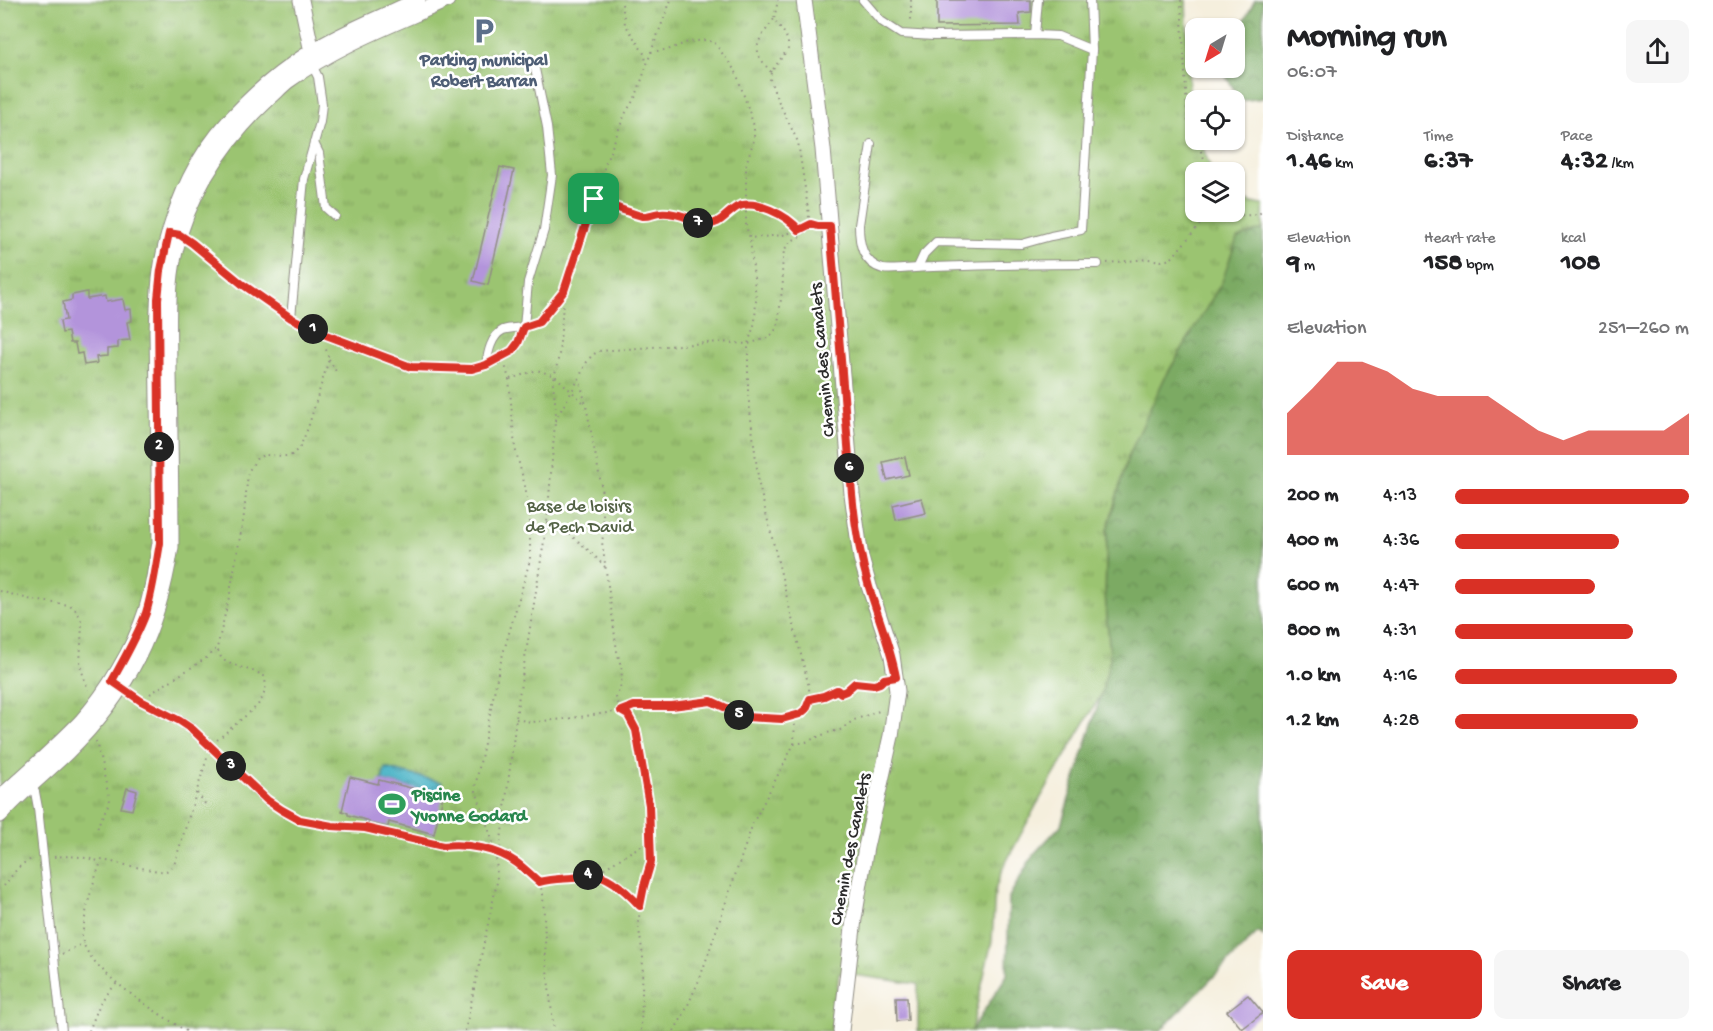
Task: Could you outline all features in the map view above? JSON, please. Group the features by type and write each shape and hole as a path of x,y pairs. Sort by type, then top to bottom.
{"street":[{"path":"301,0 312,58"},
{"path":"312,58 332,40 418,0"},
{"path":"0,798 68,750 88,729 117,684 146,612 160,543 158,299 161,270 195,167 237,113 280,73 312,58 331,54 447,0"},
{"name":"Chemin des Canalets","path":"804,0 823,150 850,482 856,526 869,586 892,656 896,677 896,709 866,847 854,919 841,1031"},
{"path":"0,815 27,780 117,684"}],"lane":[{"path":"863,0 881,21 901,34 1058,36 1092,50"},
{"path":"1035,35 1038,0"},
{"path":"918,267 924,254 936,242 1022,244 1081,230 1092,50 1090,0"},
{"path":"291,318 304,179 320,122 322,104 318,77 312,58"},
{"path":"174,234 192,243 242,284 291,318 326,335 411,367 472,369 486,365 512,351 518,343 524,327 528,282 544,230 552,175 547,127 534,64"},
{"path":"314,143 319,153 326,208 335,216"},
{"path":"871,144 859,225 862,252 870,262 884,269 1098,264"},
{"path":"486,365 495,337 504,330 524,327"},
{"path":"117,684 141,701 180,721 267,800 300,820 332,826 365,828 426,842"},
{"path":"27,780 35,792 45,858 62,1031"}],"path":[{"path":"496,852 500,849 516,719 547,523 555,410 553,383 559,355 564,291 606,162 625,114 636,96 671,0"},
{"path":"771,72 758,54 757,45 774,19 778,0"},
{"path":"911,0 912,34"},
{"path":"1181,0 1185,90"},
{"path":"622,4 625,24 645,56 646,65"},
{"path":"554,423 586,362 599,351 720,342 748,344 774,333 778,324 784,250 808,226 809,215 798,142 770,79 771,72 788,49 785,34 774,19"},
{"path":"516,719 531,722 542,721 621,711 634,706 672,706 711,701 746,717 782,719 800,714 806,709 810,699 809,687 759,485 748,394 748,344 755,322 756,299 750,237 746,226 746,164 754,140 754,126 736,72 714,42 705,40 688,42 670,49 651,52"},
{"path":"594,199 643,216 671,214 706,225 716,224 738,207 746,205 767,208 794,224 802,234"},
{"path":"1245,215 1263,212"},
{"path":"1098,264 1171,259 1202,222"},
{"path":"750,237 783,234 811,224 830,226"},
{"path":"524,327 539,322 564,291"},
{"path":"326,335 324,342 329,359 337,373"},
{"path":"465,1031 497,882 496,852 475,788 499,668 530,560 530,520 525,486 515,448 509,379 502,357"},
{"path":"4,886 17,869 28,860 66,855 158,872 168,871 174,865 211,748 257,706 262,700 267,684 264,676 257,672 225,661 217,648 244,515 248,472 257,458 264,455 292,455 300,447 329,359"},
{"path":"509,379 537,370 555,376 586,405"},
{"path":"579,378 601,484 604,530 602,542 617,651 622,670 621,685 616,698 621,711 628,715 636,730 649,805 651,862 644,886 638,923 643,956 640,1031"},
{"path":"547,523 570,534 605,567"},
{"path":"0,591 32,600 70,605 77,611 82,623 80,665 89,692"},
{"path":"141,701 206,658 217,648"},
{"path":"810,699 837,690 841,693 855,683 874,685 884,679 896,677"},
{"path":"794,744 840,730 854,720 877,711 896,709"},
{"path":"674,1031 700,978 753,823 794,744 795,716"},
{"path":"88,729 95,739 110,801 98,825 97,833"},
{"path":"197,792 206,805"},
{"path":"426,842 443,846 455,844 496,852 515,862 539,882 543,894 546,961 554,1031"},
{"path":"539,882 592,874 651,842"},
{"path":"101,862 88,900 82,937 87,951 99,968 117,983 186,1031"},
{"path":"592,874 606,878 624,889 640,906"},
{"path":"55,957 84,943"},
{"path":"89,1031 101,1001 117,983"}],"green space":[{"name":"Base de loisirs de Pech David","path":"0,0 1186,0 1185,78 1189,78 1189,90 1185,90 1185,150 1204,150 1208,162 1185,162 1185,222 1245,222 1245,200 1263,205 1263,229 1237,238 1222,282 1164,379 1128,457 1107,530 1105,594 1110,658 1101,695 1037,804 1002,870 995,890 992,941 971,1031 918,1031 918,984 839,973 832,1031 0,1031"},
{"path":"1255,0 1263,0 1263,98 1245,100 1245,90 1234,90 1227,78 1245,78 1245,20"},
{"path":"1196,222 1212,222 1237,238 1263,229 1263,936 1258,932 1160,1031 971,1031 1007,975 1009,897 1033,855 1061,825 1110,658 1105,594 1107,530 1128,457 1164,379 1192,333"}],"water":[{"path":"385,768 442,782 439,795 382,781"}],"building":[{"path":"937,0 1031,0 1031,12 1019,13 1020,25 937,26"},
{"path":"500,167 514,170 488,285 473,281"},
{"path":"87,292 87,299 105,296 106,302 123,299 125,310 131,309 132,321 127,322 130,340 118,341 118,348 107,349 107,356 96,357 97,363 84,365 82,353 77,354 75,343 70,343 68,332 62,333 60,321 66,320 63,302 72,300 72,295"},
{"path":"905,457 909,475 887,480 883,462"},
{"path":"922,498 926,513 896,520 893,505"},
{"name":"Piscine Yvonne Godard","path":"350,777 378,784 379,780 443,796 434,834 389,822 388,827 368,823 369,821 342,811"},
{"path":"127,788 137,791 132,810 121,808"},
{"path":"1248,995 1263,1013 1242,1029 1227,1011"},
{"path":"896,997 907,997 908,1020 897,1021"}],"place":[{"name":"Parking municipal Robert Barran","path":"484,31"},
{"name":"Piscine Yvonne Godard","path":"392,804"}],"route":[{"path":"594,199 643,216 671,214 706,225 716,224 738,207 746,205 767,208 794,224 799,230 811,224 830,226 856,526 861,558 892,656 896,677 884,679 874,685 855,683 841,693 837,690 810,699 806,709 800,714 782,719 746,717 711,701 672,706 634,706 621,711 628,715 636,730 649,805 651,862 640,906 624,889 606,878 592,874 539,882 515,862 496,852 455,844 443,846 365,828 332,826 300,820 267,800 192,729 141,701 112,681 146,612 160,543 157,331 161,270 169,233 180,235 192,243 242,284 291,318 326,335 411,367 472,369 486,365 512,351 524,327 539,322 564,291 594,199"}]}
